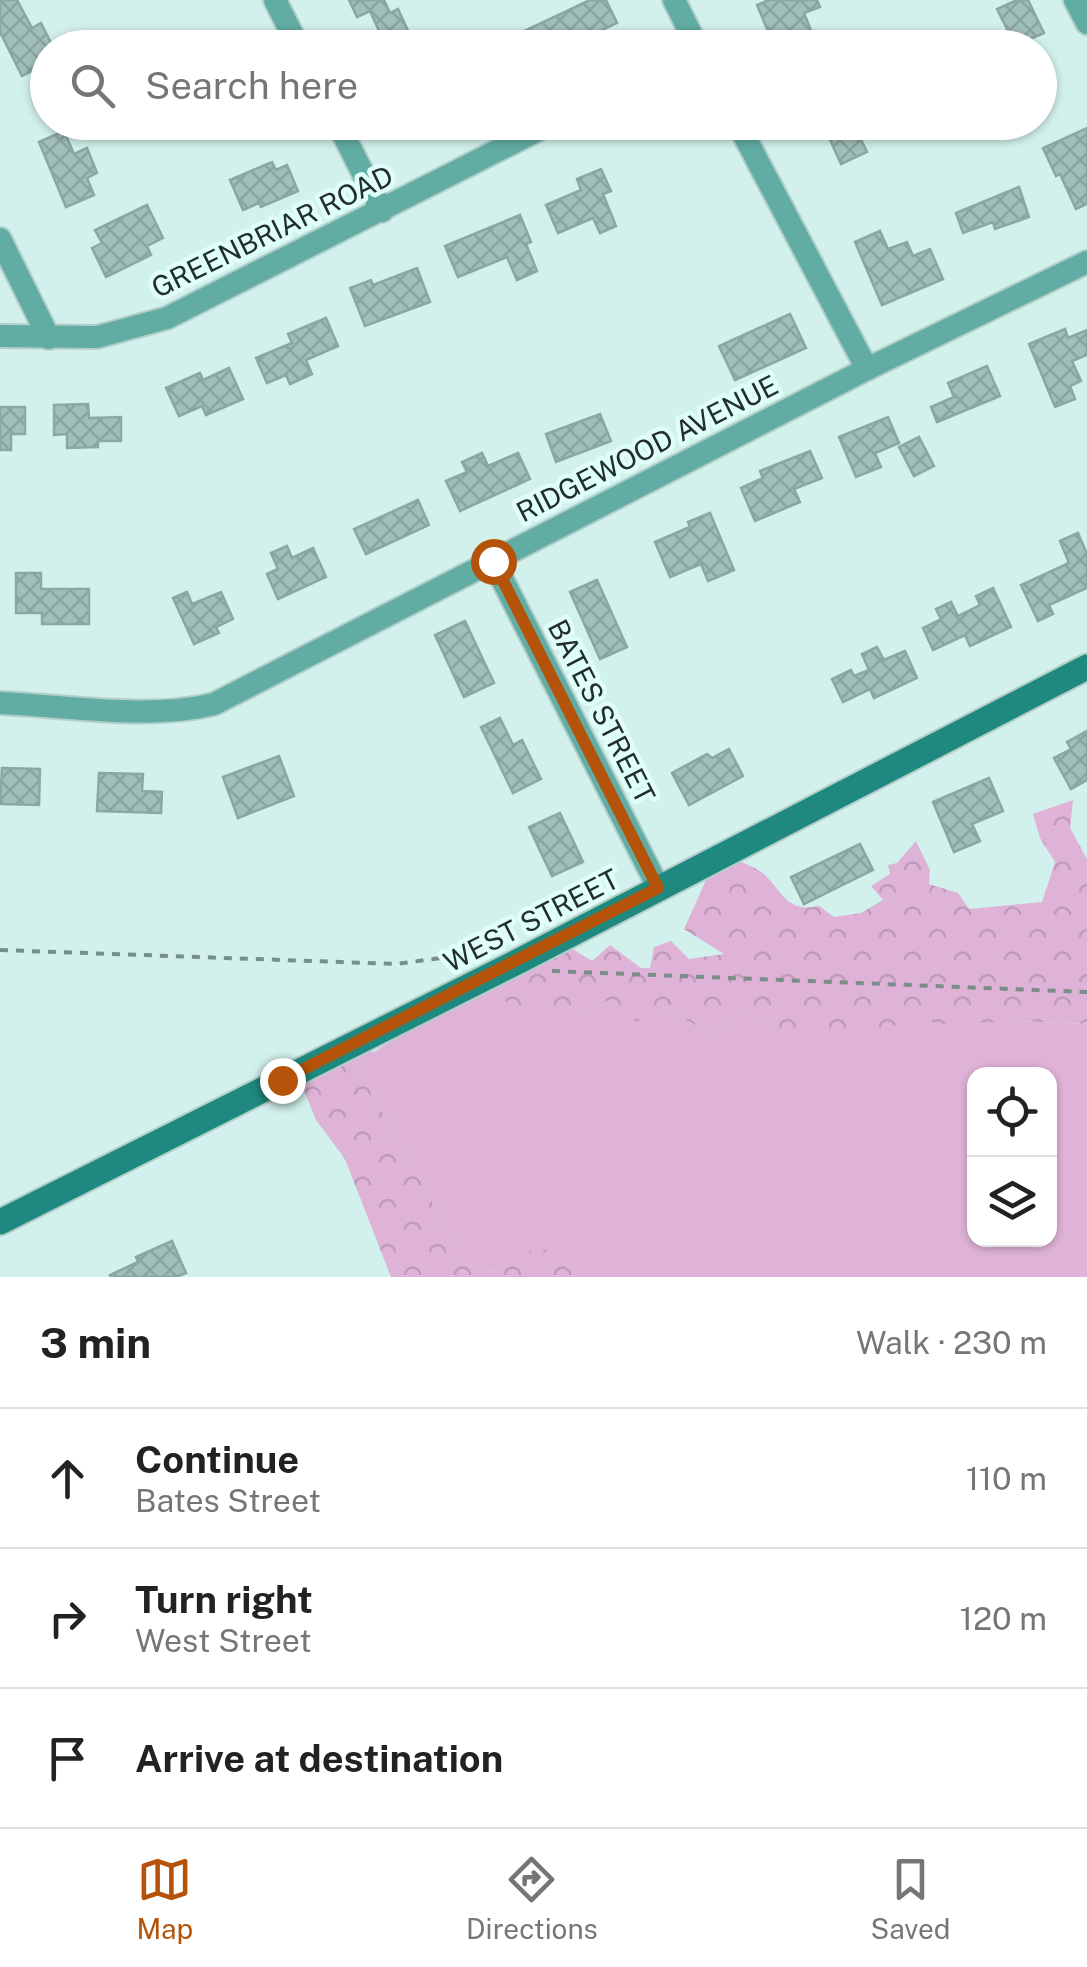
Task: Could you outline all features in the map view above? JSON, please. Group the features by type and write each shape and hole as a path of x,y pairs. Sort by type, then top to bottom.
{"street":[{"path":"275,0 290,30"},
{"path":"674,0 689,30"},
{"path":"1075,0 1087,24"},
{"path":"346,140 382,211"},
{"name":"GREENBRIAR ROAD","path":"0,336 97,337 167,318 519,140"},
{"path":"747,140 868,369"},
{"path":"0,238 50,338"},
{"name":"RIDGEWOOD AVENUE","path":"0,703 148,710 188,710 214,704 868,369 1087,262"},
{"name":"BATES STREET","path":"493,561 658,888"},
{"name":"WEST STREET","path":"0,1222 1087,668"}],"green space":[{"path":"1073,800 1070,828 1087,859 1087,1024 1015,1021 936,1025 907,1004 897,1025 851,1038 775,1027 746,1011 710,1034 658,1003 637,1022 603,999 575,1016 524,1016 489,988 568,946 592,961 610,945 641,968 650,968 654,947 671,941 689,959 724,954 684,929 711,869 733,859 761,872 792,904 819,906 834,917 861,913 883,900 871,886 890,874 888,865 897,863 916,841 930,870 929,884 958,893 969,909 1042,902 1055,862 1040,838 1033,814"},
{"path":"489,988 575,1016 603,999 658,1003 710,1034 746,1011 775,1027 907,1003 1015,1021 1087,1024 1087,1277 602,1277 578,1252 496,1272 461,1263 448,1231 352,1056 353,1050 374,1052 447,1005"},
{"path":"352,1056 448,1231 461,1263 496,1272 534,1249 579,1252 602,1277 391,1277 345,1159 316,1120 301,1083"}],"building":[{"path":"0,0 17,0 32,28 41,23 44,30 30,30 30,72 22,76 0,32"},
{"path":"349,0 384,0 390,13 398,9 408,30 379,30 370,11 357,17"},
{"path":"590,0 606,0 617,23 602,30 526,30"},
{"path":"769,0 817,0 820,7 804,13 811,30 767,30 757,5"},
{"path":"1017,0 1028,0 1043,30 1008,30 997,9"},
{"path":"1087,128 1087,204 1076,209 1043,148"},
{"path":"68,140 74,154 87,148 97,173 87,178 94,195 66,207 39,142"},
{"path":"830,140 861,140 867,152 841,164"},
{"path":"272,162 276,170 287,165 298,191 261,207 259,203 243,210 230,180"},
{"path":"601,169 611,191 603,194 616,226 600,233 593,218 558,233 546,205 581,190 577,179"},
{"path":"1019,187 1029,217 995,229 993,222 963,233 956,213"},
{"path":"147,205 163,238 147,246 151,255 106,277 92,248 102,243 95,230"},
{"path":"520,215 537,271 517,280 507,257 458,277 445,246"},
{"path":"880,231 888,249 907,242 913,256 930,249 943,279 882,305 855,242"},
{"path":"417,268 430,302 365,326 350,288 371,280 373,285"},
{"path":"790,314 806,348 735,380 719,346"},
{"path":"326,318 338,346 306,360 312,374 290,384 286,375 267,383 256,358 292,343 288,334"},
{"path":"1065,329 1068,338 1087,330 1087,355 1072,361 1081,381 1070,386 1075,399 1055,407 1029,344"},
{"path":"987,366 1000,396 937,422 931,407 954,397 948,383"},
{"path":"229,368 243,399 206,415 202,406 179,416 166,388 200,373 203,380"},
{"path":"88,404 89,418 121,417 121,441 67,448 67,434 54,435 54,405"},
{"path":"0,407 25,407 25,434 11,434 11,450 0,450"},
{"path":"600,414 611,441 556,462 546,434"},
{"path":"888,417 899,443 875,453 881,467 856,477 839,437"},
{"path":"919,437 934,466 914,476 899,447"},
{"path":"810,451 822,478 794,489 800,502 755,521 741,488 763,478 760,471"},
{"path":"482,453 488,466 518,453 530,479 460,511 446,481 467,472 462,462"},
{"path":"418,500 429,525 366,554 354,529"},
{"path":"710,513 734,570 708,581 701,564 670,577 655,542 690,527 688,522"},
{"path":"1078,533 1087,554 1087,588 1049,605 1053,614 1038,621 1021,585 1069,563 1060,541"},
{"path":"287,546 292,558 313,548 326,577 278,599 267,574 278,569 271,553"},
{"path":"16,573 41,573 41,589 89,589 89,624 42,624 42,613 16,613"},
{"path":"597,580 627,647 600,659 570,592"},
{"path":"993,588 1011,627 970,646 965,635 933,650 923,628 941,619 936,609 951,602 958,616 980,605 976,596"},
{"path":"187,592 192,604 221,592 233,619 216,627 219,633 194,644 173,598"},
{"path":"465,621 494,683 464,697 435,635"},
{"path":"877,647 884,660 905,651 917,678 874,698 870,689 843,702 832,679 851,670 854,676 869,670 862,654"},
{"path":"500,718 513,745 522,740 541,779 513,793 481,727"},
{"path":"1087,731 1087,780 1071,789 1054,758 1071,749 1067,742"},
{"path":"729,749 743,776 689,805 672,773 707,754 712,758"},
{"path":"279,756 294,796 238,818 223,777"},
{"path":"2,768 40,769 39,805 0,804"},
{"path":"99,773 143,774 142,791 162,792 161,813 97,811"},
{"path":"989,778 1003,811 972,824 980,841 954,852 933,802"},
{"path":"560,813 583,862 552,876 529,827"},
{"path":"860,844 873,870 804,904 791,877"},
{"path":"172,1241 186,1273 176,1277 111,1277 138,1262 136,1257"}],"route":[{"path":"282,1080 658,888 493,561"}]}
